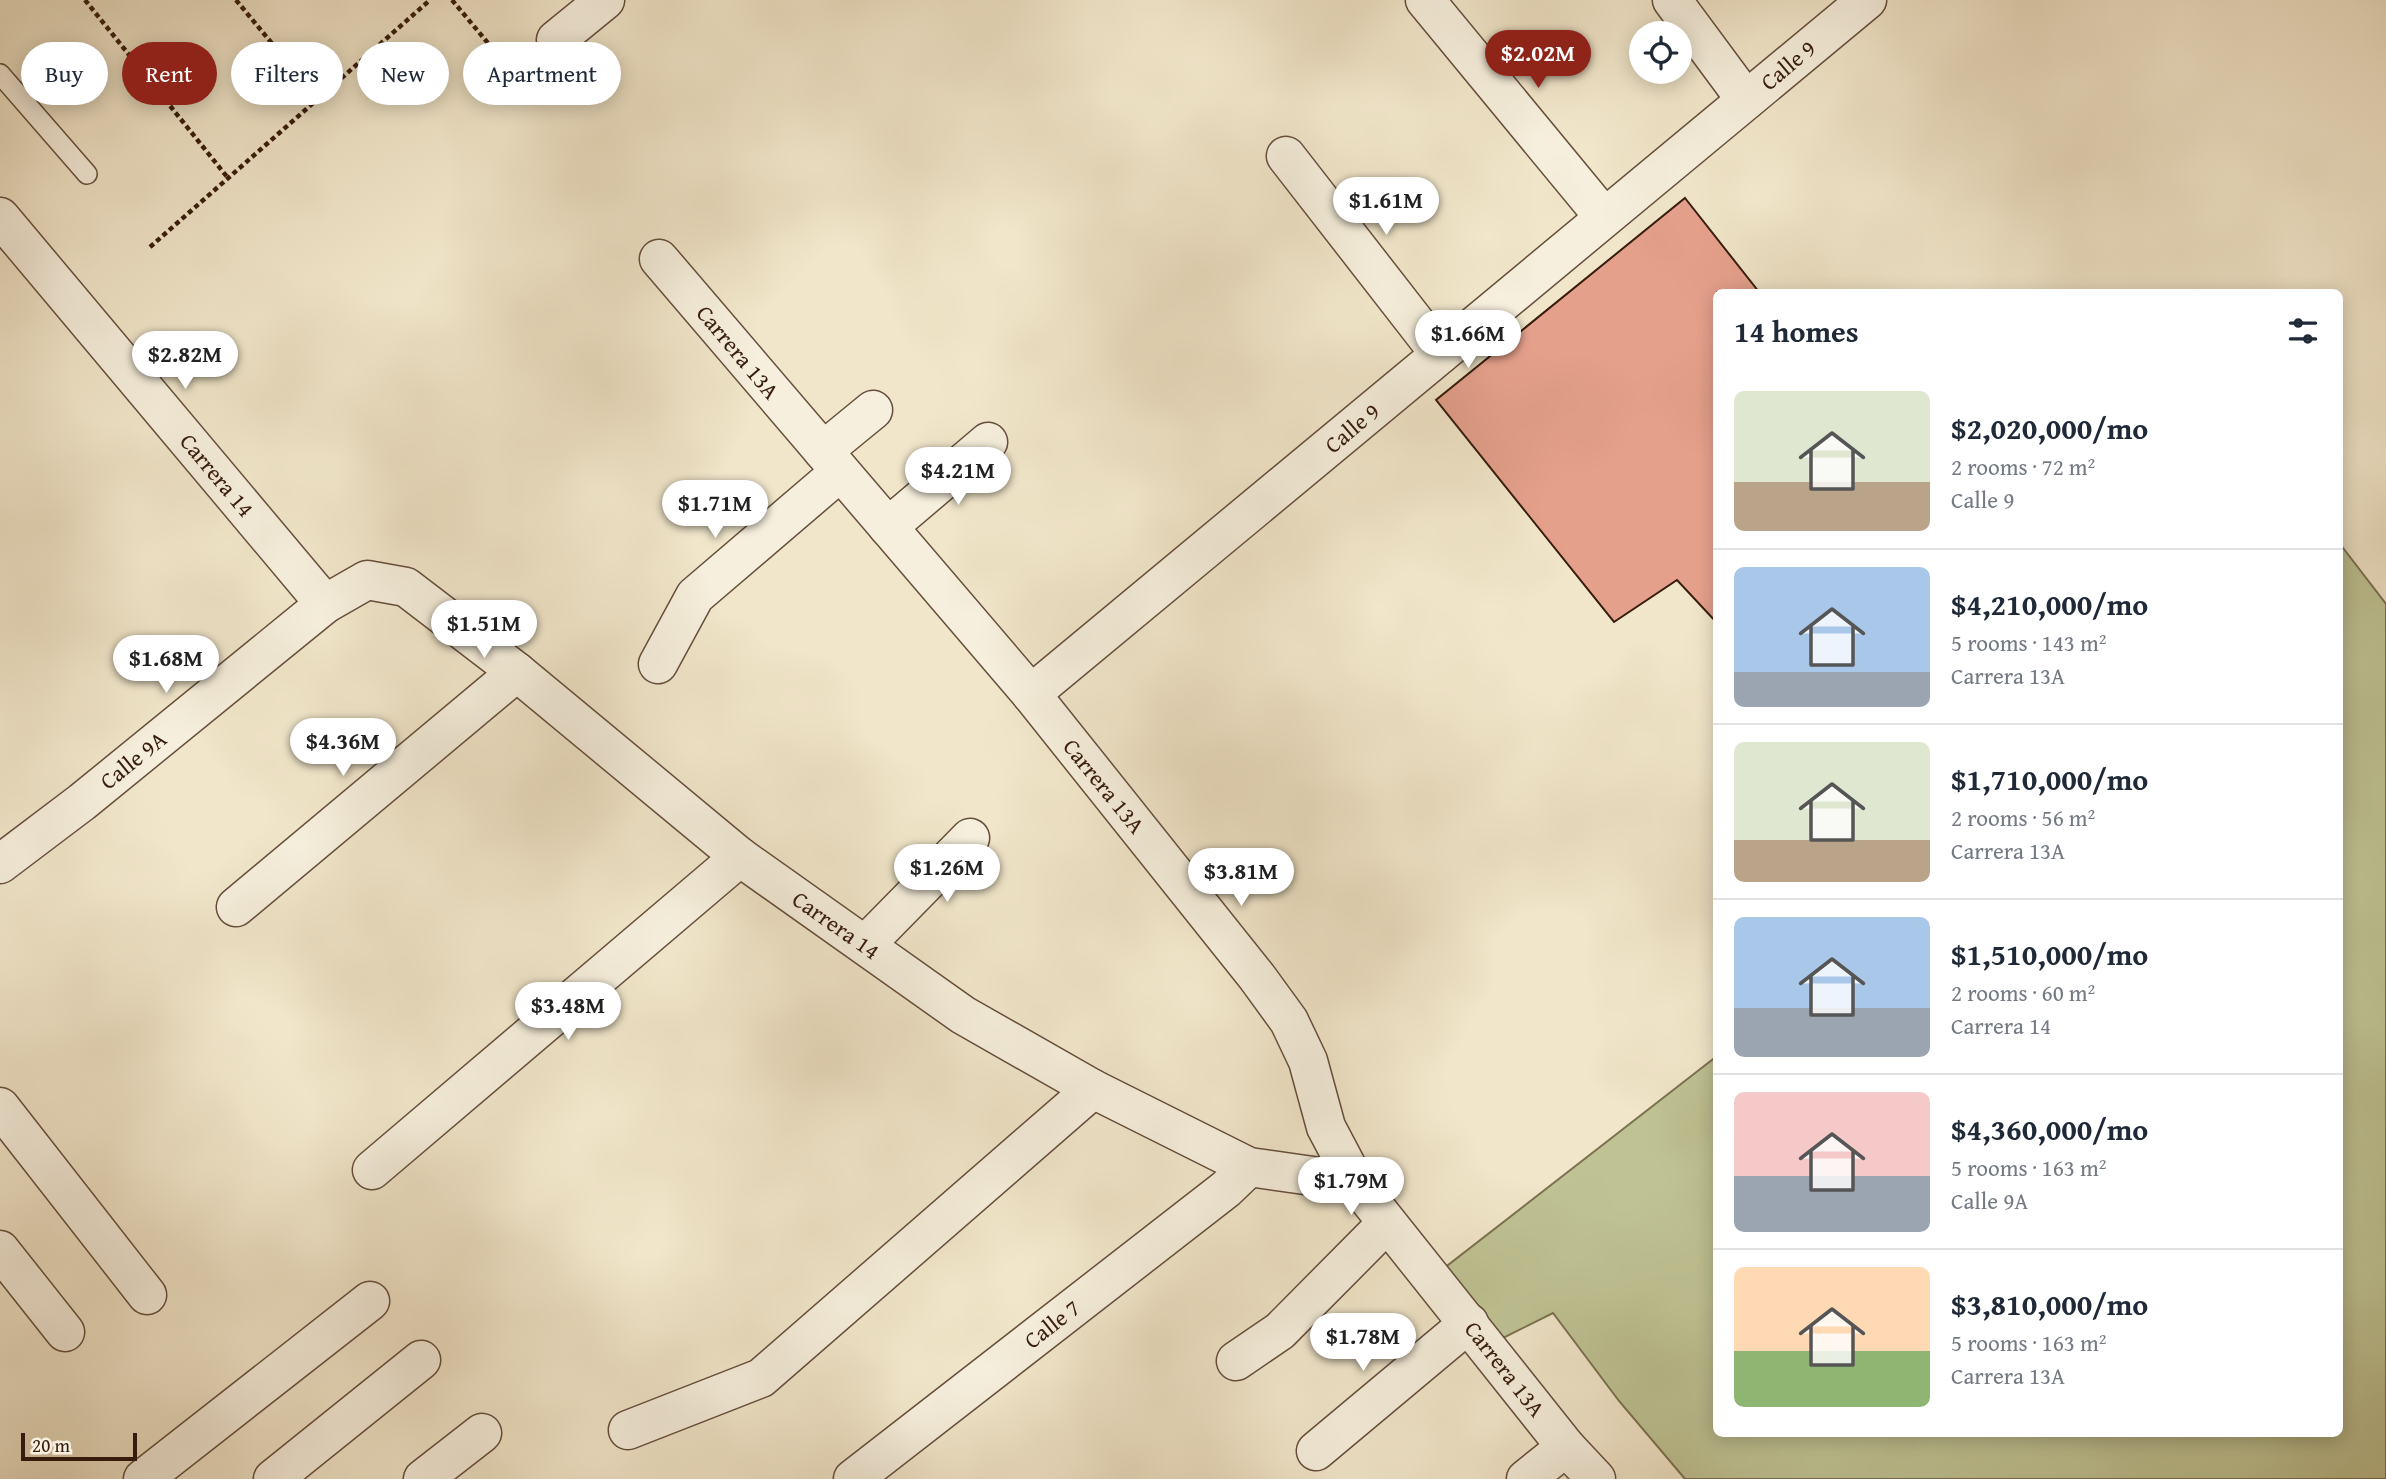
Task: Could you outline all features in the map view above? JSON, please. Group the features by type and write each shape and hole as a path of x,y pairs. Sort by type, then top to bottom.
{"street":[{"path":"556,40 605,0"},
{"path":"1425,0 1604,218"},
{"path":"1672,0 1746,100"},
{"name":"Calle 9","path":"1031,694 1867,0"},
{"path":"1286,156 1440,354"},
{"name":"Carrera 14","path":"0,217 325,604"},
{"name":"Carrera 13A","path":"659,259 1031,694 1249,966 1289,1021 1308,1061 1326,1127 1355,1182 1566,1447 1596,1479"},
{"path":"658,664 695,596 832,461 873,410"},
{"path":"888,527 988,442"},
{"name":"Carrera 14","path":"367,580 406,587 517,672 740,858 963,1015 1093,1089 1249,1167 1355,1182"},
{"name":"Calle 9A","path":"0,864 82,802 325,604 367,580"},
{"path":"236,907 517,672"},
{"path":"864,945 970,838"},
{"path":"372,1170 740,858"},
{"path":"628,1430 761,1378 1093,1089"},
{"path":"0,1107 147,1295"},
{"name":"Calle 7","path":"853,1479 1226,1189 1249,1167"},
{"path":"1236,1361 1280,1331 1386,1224"},
{"path":"0,1250 65,1332"},
{"path":"144,1479 370,1301"},
{"path":"1316,1451 1469,1323"},
{"path":"273,1479 421,1360"},
{"path":"423,1479 482,1433"},
{"path":"1526,1479 1566,1447"}],"lane":[{"path":"0,74 88,174"}],"path":[{"path":"85,0 228,178"},
{"path":"236,0 271,42"},
{"path":"343,77 430,0"},
{"path":"452,0 487,42"},
{"path":"150,247 311,105"}],"green space":[{"path":"2343,548 2386,604 2386,1479 1685,1479 1619,1401 1553,1313 1501,1339 1443,1269 1713,1059 1713,1437 2343,1437"}],"building":[{"path":"1685,198 1757,289 1713,289 1713,619 1677,580 1614,622 1436,400"}]}
